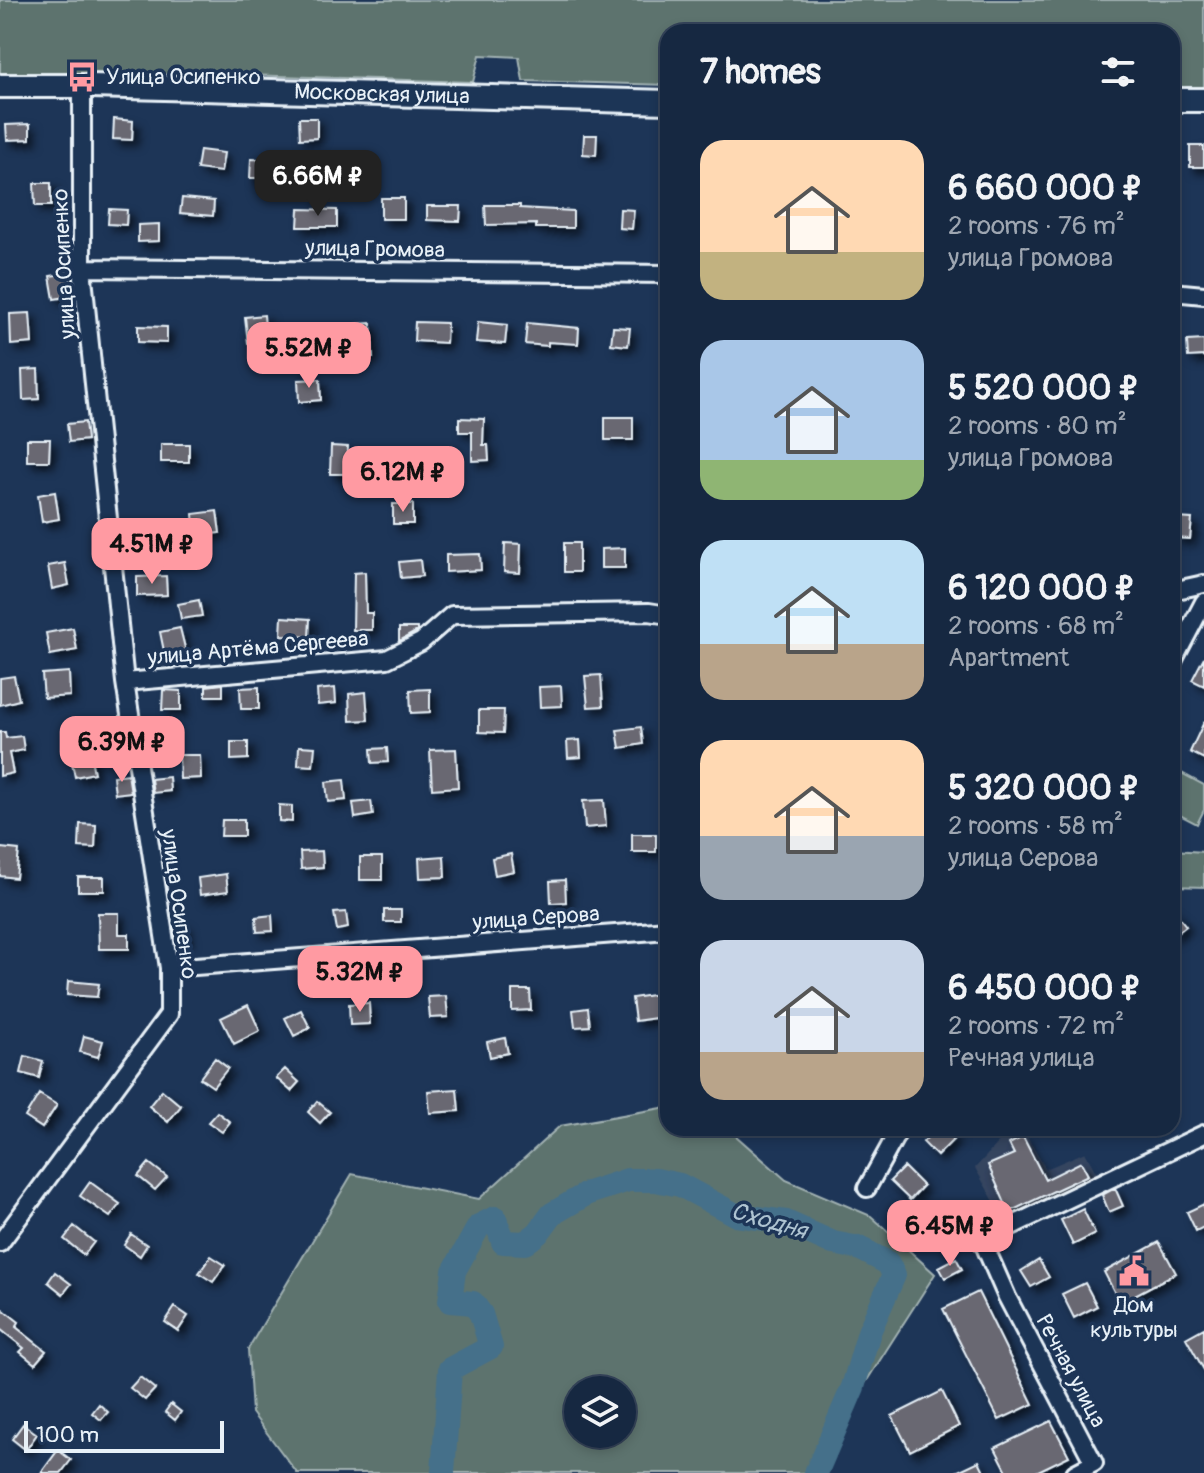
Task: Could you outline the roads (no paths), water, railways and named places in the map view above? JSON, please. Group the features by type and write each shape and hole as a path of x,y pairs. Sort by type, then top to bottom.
{"street":[{"name":"Московская улица","path":"0,86 660,102"},
{"name":"улица Осипенко","path":"0,1243 169,1014 169,968 125,682 82,268 82,86"},
{"path":"1180,100 1204,100"},
{"name":"улица Громова","path":"82,268 660,274"},
{"path":"1180,293 1204,295"},
{"path":"1180,589 1204,584"},
{"path":"1180,648 1204,602"},
{"name":"улица Артёма Сергеева","path":"125,682 387,659 421,642 452,615 660,614"},
{"name":"улица Серова","path":"169,968 660,931"},
{"name":"Речная улица","path":"1075,1473 1094,1463 1007,1297 982,1240 1204,1134"},
{"path":"867,1188 896,1136"}],"waterway":[{"name":"Сходня","path":"443,1473 450,1369 491,1347 481,1314 473,1303 450,1301 454,1271 479,1226 495,1218 503,1242 525,1243 538,1233 552,1214 588,1193 628,1180 656,1180 680,1185 736,1215 786,1222 833,1243 859,1248 888,1263 894,1275 869,1332 853,1387 816,1473"}],"place":[{"name":"Улица Осипенко","path":"82,77"},
{"name":"Дом культуры","path":"1134,1271"}]}
